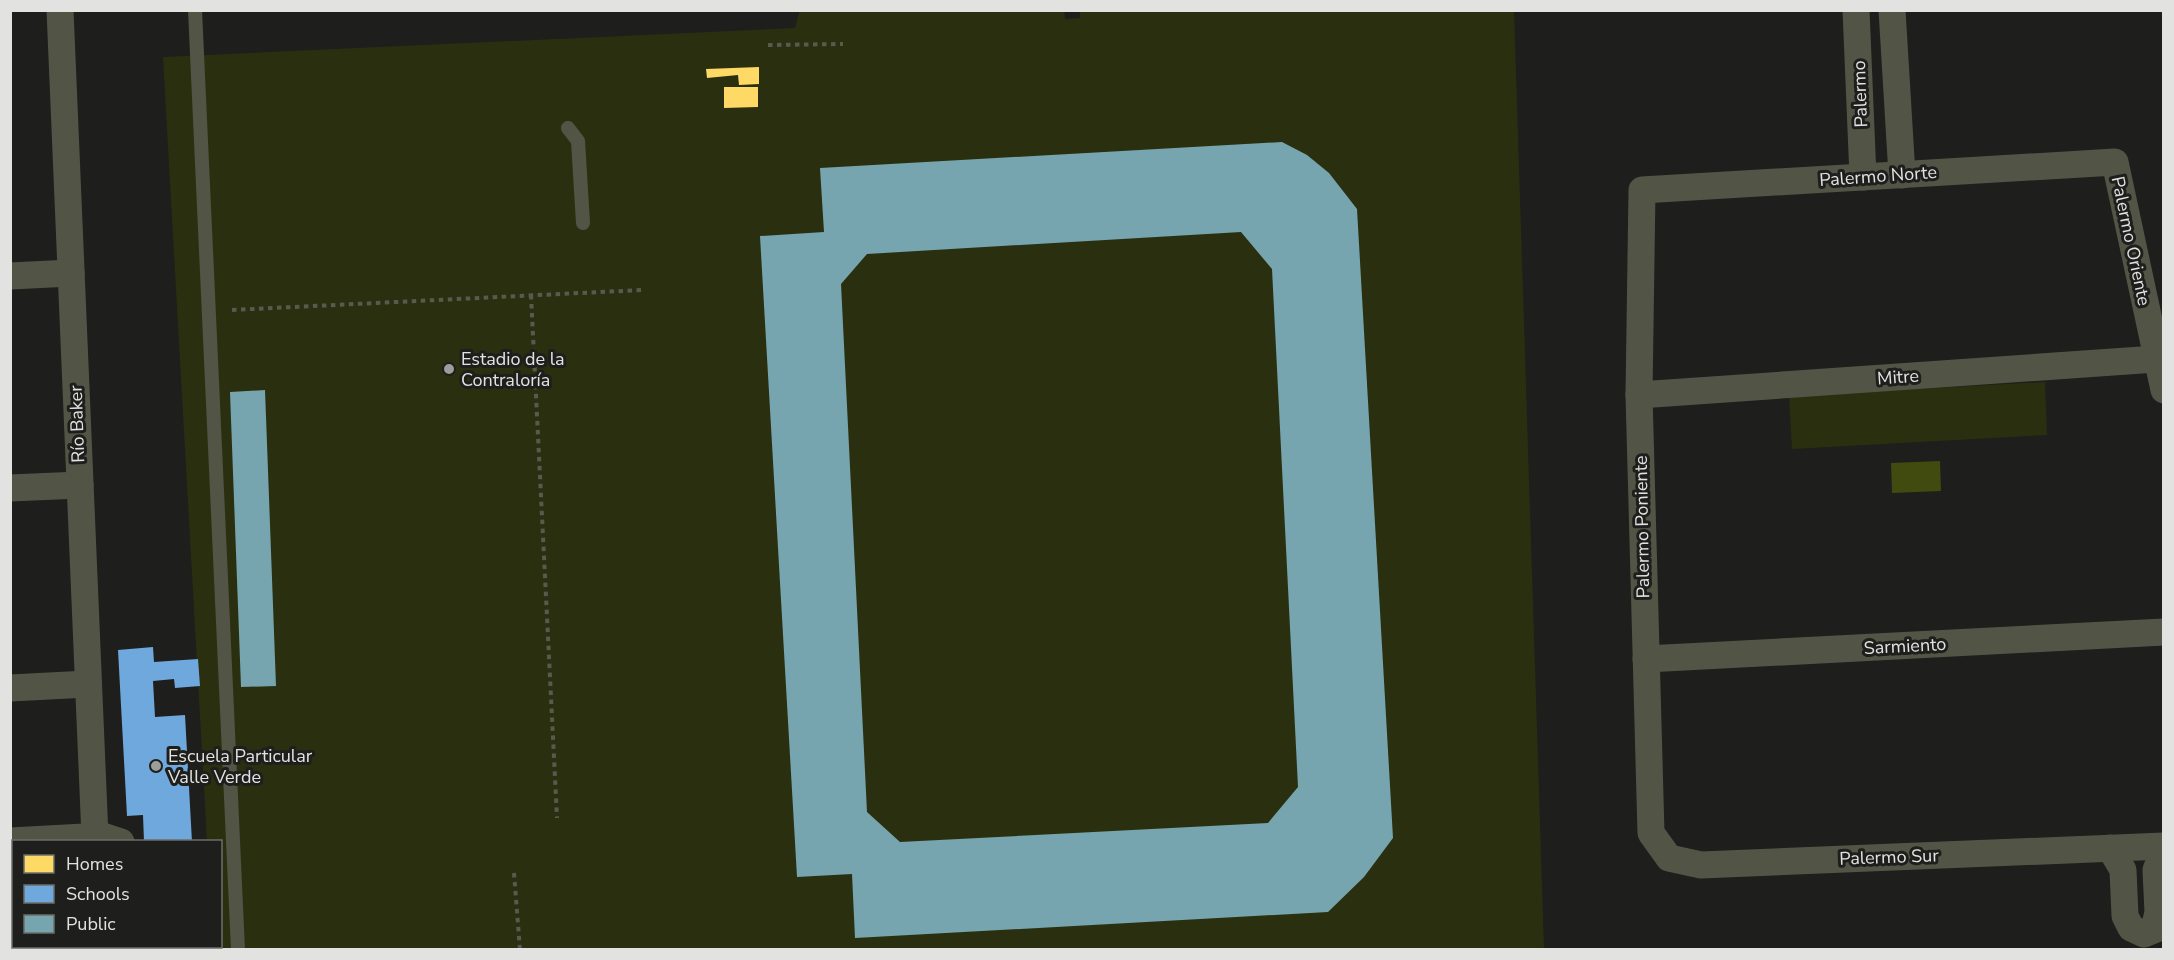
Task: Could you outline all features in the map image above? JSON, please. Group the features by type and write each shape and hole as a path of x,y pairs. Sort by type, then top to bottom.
{"street":[{"name":"Río Baker","path":"60,10 94,837"},
{"name":"Palermo","path":"1856,10 1863,177"},
{"name":"Palermo","path":"1892,10 1902,175"},
{"name":"Palermo Norte","path":"1642,190 2115,162"},
{"name":"Palermo Oriente","path":"2115,162 2163,390"},
{"name":"Palermo Poniente","path":"1642,190 1639,395 1651,833 1669,858"},
{"path":"10,276 71,273"},
{"name":"Mitre","path":"1639,395 2156,359"},
{"path":"10,488 80,485"},
{"name":"Sarmiento","path":"1646,659 2163,632"},
{"path":"10,688 88,684"},
{"path":"31,840 94,837 113,837 118,840"},
{"name":"Palermo Sur","path":"1669,858 1701,865 2110,848 2163,848 2156,870 2158,912 2154,930 2144,934 2131,928 2125,916 2123,870 2110,848"}],"lane":[{"path":"195,10 238,950"},
{"path":"568,128 578,141 582,223"}],"path":[{"path":"768,45 843,44"},
{"path":"207,311 642,290"},
{"path":"531,295 557,818"},
{"path":"514,873 520,950"}],"shaded area":[{"path":"800,10 1064,10 1065,19 1080,18 1080,10 1514,11 1544,949 213,949 222,948 222,840 207,840 163,57 795,28"},
{"path":"2045,382 2047,435 1792,449 1789,396"},
{"path":"1940,461 1941,491 1892,493 1891,463"}],"building: Homes":[{"path":"759,67 759,84 739,85 738,75 707,78 706,69"},
{"path":"724,87 758,87 758,107 724,108"}],"building: Schools":[{"name":"Escuela Particular Valle Verde","path":"153,647 154,662 198,659 200,686 175,688 174,679 153,681 155,717 185,715 192,840 144,840 143,815 127,816 118,650"}],"building: Public":[{"path":"1282,142 1307,155 1329,173 1357,209 1393,838 1364,877 1328,912 855,938 852,874 797,877 760,236 824,232 820,168","holes":["1241,232 1272,269 1298,787 1268,823 900,842 867,812 841,284 867,254"]},
{"path":"265,390 276,686 241,687 230,392"}],"place":[{"name":"Estadio de la Contraloría","path":"449,369"},
{"name":"Escuela Particular Valle Verde","path":"156,766"}]}
